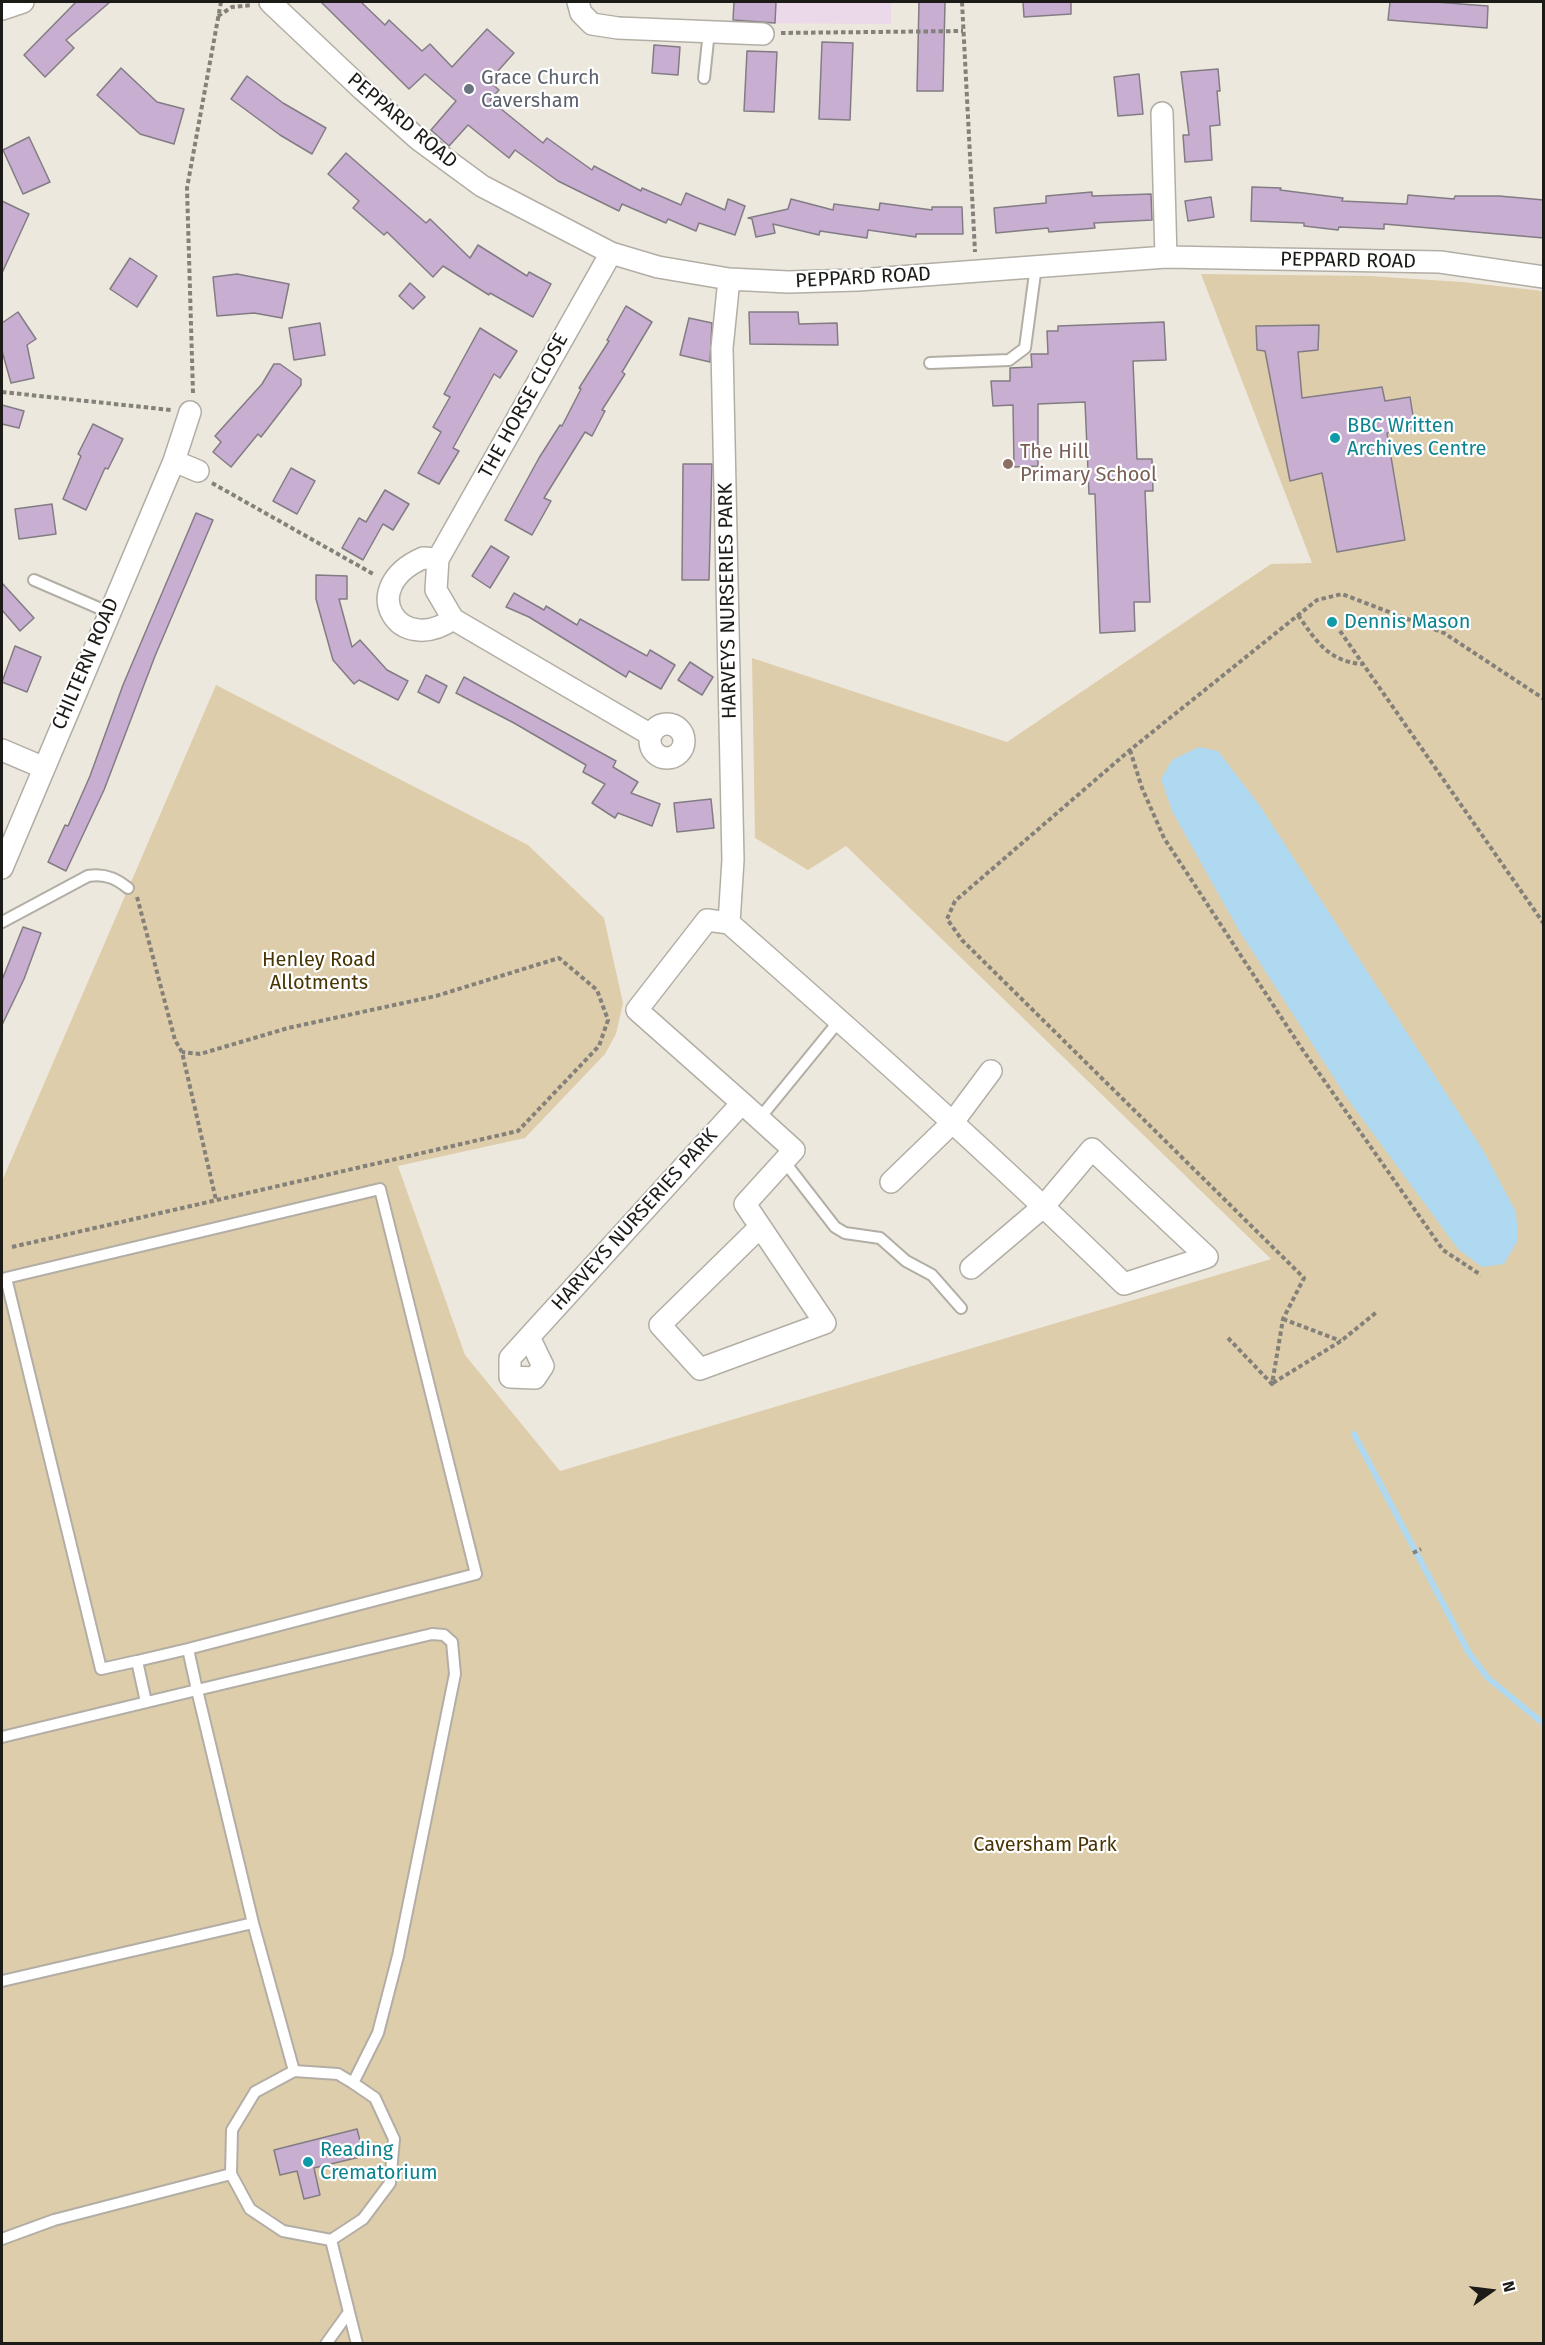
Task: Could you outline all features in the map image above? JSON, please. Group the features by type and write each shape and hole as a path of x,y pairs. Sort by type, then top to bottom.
{"street":[{"path":"2,9 23,2"},
{"path":"578,2 581,13 592,24 618,28 763,34"},
{"name":"PEPPARD ROAD","path":"272,3 363,90 428,146 482,186 611,253 658,267 729,279 788,282 858,280 1167,257 1440,262 1544,277"},
{"path":"1162,113 1167,257"},
{"name":"THE HORSE CLOSE","path":"611,253 438,560 436,590 453,619 651,735"},
{"name":"HARVEYS NURSERIES PARK","path":"729,279 722,348 733,860 729,923"},
{"name":"CHILTERN ROAD","path":"2,868 42,768 174,461 190,412"},
{"path":"174,461 198,471"},
{"path":"438,560 423,558 397,573 391,585 388,601 393,616 405,627 431,630 453,619"},
{"path":"2,750 42,768"},
{"path":"760,1227 660,1325 700,1370 825,1323 745,1204 794,1150 637,1010 706,920 729,923 953,1122 1044,1206 1124,1284 1207,1257 1092,1149 1044,1206 971,1268"},
{"path":"891,1182 953,1122 991,1071"},
{"name":"HARVEYS NURSERIES PARK","path":"529,1337 742,1103"}],"lane":[{"path":"704,78 709,31"},
{"path":"930,363 1009,360 1025,348 1036,266"},
{"path":"34,580 108,612"},
{"path":"2,922 88,876 117,879 128,888"},
{"path":"759,1119 839,1021"},
{"path":"784,1161 835,1227 845,1233 880,1238 906,1261 932,1275 961,1308"},
{"path":"380,1189 476,1574 188,1649 101,1669 6,1278 380,1189"},
{"path":"2,1737 432,1634 444,1635 452,1642 455,1674 398,1956 378,2033 353,2083"},
{"path":"188,1649 253,1923 294,2071"},
{"path":"137,1661 146,1701"},
{"path":"2,1981 253,1923"},
{"path":"294,2071 338,2074 353,2083 375,2098 394,2139 390,2183 363,2219 331,2240 283,2231 250,2209 231,2174 232,2130 249,2101 255,2092 294,2071"},
{"path":"2,2239 54,2220 231,2174"},
{"path":"331,2240 357,2343"},
{"path":"326,2343 349,2312"}],"path":[{"path":"2,392 190,412 194,388 187,189 221,2"},
{"path":"962,2 976,271"},
{"path":"218,16 232,7 272,3"},
{"path":"763,34 963,31"},
{"path":"198,471 213,484 391,585"},
{"path":"1272,1384 1283,1319 1304,1278 963,940 947,920 955,901 1130,750 1317,600 1342,594 1444,633 1544,699"},
{"path":"1298,615 1316,642 1343,662 1363,664"},
{"path":"1340,631 1544,924"},
{"path":"1130,750 1142,788 1164,838 1300,1046 1443,1250 1481,1275"},
{"path":"128,888 141,907 175,1040 182,1052 216,1200"},
{"path":"12,1246 518,1131 599,1046 608,1020 597,990 559,958 436,996 288,1028 200,1054 182,1052"},
{"path":"1272,1384 1341,1341 1378,1311"},
{"path":"1283,1319 1341,1341"},
{"path":"1228,1338 1272,1384"},
{"path":"1413,1553 1421,1549"}],"shaded area":[{"path":"734,2 891,2 891,24 733,23"}],"green space":[{"name":"Caversham Park","path":"1201,274 1370,276 1462,282 1543,291 1543,2343 2,2344 2,1181 216,685 528,845 604,918 623,1003 616,1034 605,1054 525,1138 398,1166 465,1355 560,1471 1271,1259 846,846 808,870 755,838 752,658 1007,742 1271,564 1312,563"}],"water":[{"path":"1199,747 1218,751 1260,806 1483,1150 1516,1212 1518,1240 1504,1264 1482,1267 1458,1249 1347,1098 1238,929 1172,811 1161,779 1172,760"}],"building":[{"path":"76,2 110,2 66,40 74,48 45,77 24,55"},
{"path":"321,2 361,2 385,25 389,20 422,51 430,44 452,67 487,29 514,53 489,81 499,90 490,100 543,143 547,138 592,170 594,166 641,191 642,188 681,205 686,193 725,210 728,199 745,206 735,235 699,223 696,231 668,219 666,223 622,204 619,211 558,181 515,150 509,158 468,125 449,146 431,130 456,101 425,74 409,89"},
{"path":"734,2 776,2 775,23 733,20"},
{"path":"919,2 945,2 943,91 917,91"},
{"path":"1023,2 1071,2 1071,14 1024,17"},
{"path":"1390,2 1435,2 1488,6 1487,28 1388,20"},
{"path":"822,42 853,43 850,120 819,119"},
{"path":"654,45 680,47 678,75 652,73"},
{"path":"747,51 777,52 774,112 744,111"},
{"path":"121,68 157,102 184,109 174,144 140,134 97,95"},
{"path":"1218,69 1220,125 1210,126 1212,160 1185,162 1183,135 1189,135 1181,72"},
{"path":"1139,74 1143,114 1118,116 1114,77"},
{"path":"247,76 283,103 326,128 312,154 280,135 231,99"},
{"path":"29,137 50,182 23,194 3,150"},
{"path":"346,153 426,223 430,219 470,258 478,245 527,276 529,272 551,284 533,317 490,293 489,295 443,266 433,277 387,232 384,235 353,208 359,201 328,174"},
{"path":"1252,187 1281,188 1280,190 1343,198 1342,201 1407,204 1408,195 1454,199 1455,196 1499,196 1544,200 1544,238 1384,224 1384,229 1339,227 1338,230 1304,226 1304,223 1251,221"},
{"path":"1092,192 1092,196 1151,194 1152,220 1094,223 1095,228 1049,232 1048,228 996,233 994,208 1046,203 1046,196"},
{"path":"1211,197 1214,217 1188,221 1185,201"},
{"path":"791,199 833,210 834,204 879,210 880,203 932,210 932,207 962,207 963,234 916,234 916,237 868,230 867,238 820,231 819,235 773,224 775,233 756,237 752,219 748,218 788,209"},
{"path":"2,201 29,214 2,273"},
{"path":"130,258 157,276 137,307 110,289"},
{"path":"237,274 289,284 282,318 254,313 217,316 213,277"},
{"path":"410,283 425,297 413,309 399,296"},
{"path":"626,306 652,322 622,372 625,374 602,410 605,411 592,436 585,432 544,498 551,501 532,535 505,520 539,458 560,425 562,426 581,389 579,388 609,341 607,340"},
{"path":"18,312 36,339 27,345 34,378 11,383 2,351 2,323"},
{"path":"749,312 798,312 799,324 837,323 838,345 750,344"},
{"path":"689,318 712,323 710,362 680,355"},
{"path":"1164,322 1166,360 1133,361 1137,459 1152,459 1153,491 1145,491 1150,602 1134,602 1135,631 1100,633 1095,494 1089,494 1085,402 1038,404 1038,466 1014,467 1013,405 993,406 991,381 1010,381 1010,368 1032,367 1031,354 1048,354 1047,331 1058,331 1058,326"},
{"path":"320,323 325,355 294,360 289,328"},
{"name":"BBC Written Archives Centre","path":"1319,325 1318,350 1298,352 1302,398 1382,387 1385,401 1410,397 1415,428 1387,433 1405,540 1337,552 1322,473 1290,481 1265,351 1257,350 1256,326"},
{"path":"480,328 517,351 500,378 494,374 453,448 459,451 439,484 418,473 441,432 433,427 450,397 444,394"},
{"path":"274,364 280,364 301,379 301,385 261,437 258,434 231,467 213,452 221,442 215,436 262,384"},
{"path":"2,405 24,411 19,428 2,424"},
{"path":"93,424 123,439 108,469 105,468 86,510 63,499 81,456 78,454"},
{"path":"683,464 712,464 709,580 682,580"},
{"path":"291,468 315,481 297,514 273,501"},
{"path":"385,490 409,504 393,530 383,524 363,560 342,548 359,518 366,522"},
{"path":"52,504 56,534 19,539 15,509"},
{"path":"196,513 213,520 155,656 104,790 66,871 48,862 65,825 68,826 90,776 123,685"},
{"path":"491,546 509,557 490,588 472,576"},
{"path":"316,575 347,576 347,599 339,599 352,647 360,640 387,670 408,681 398,700 359,680 354,684 333,660 316,599"},
{"path":"2,583 34,618 20,631 2,610"},
{"path":"514,593 544,610 546,606 577,625 580,619 647,656 650,650 675,665 661,689 629,671 626,677 529,617 506,607"},
{"path":"15,646 41,657 27,692 2,682"},
{"path":"690,662 713,677 702,695 678,680"},
{"path":"426,675 447,686 439,703 418,692"},
{"path":"464,677 616,761 613,767 638,782 631,793 660,804 652,826 618,813 615,818 592,803 605,784 583,772 586,765 514,723 456,693"},
{"path":"711,799 714,828 677,832 674,803"},
{"path":"23,927 41,933 24,979 2,1025 2,980"},
{"name":"Reading Crematorium","path":"357,2129 364,2156 314,2168 320,2195 304,2199 297,2171 280,2175 274,2150"}],"waterway":[{"path":"1354,1434 1469,1653 1488,1678 1544,1724"}],"place":[{"name":"Grace Church Caversham","path":"469,89"},
{"name":"BBC Written Archives Centre","path":"1335,438"},
{"name":"The Hill Primary School","path":"1008,464"},
{"name":"Dennis Mason","path":"1332,622"},
{"name":"Reading Crematorium","path":"308,2162"}],"park label":[{"name":"Henley Road Allotments","path":"319,972"}]}
